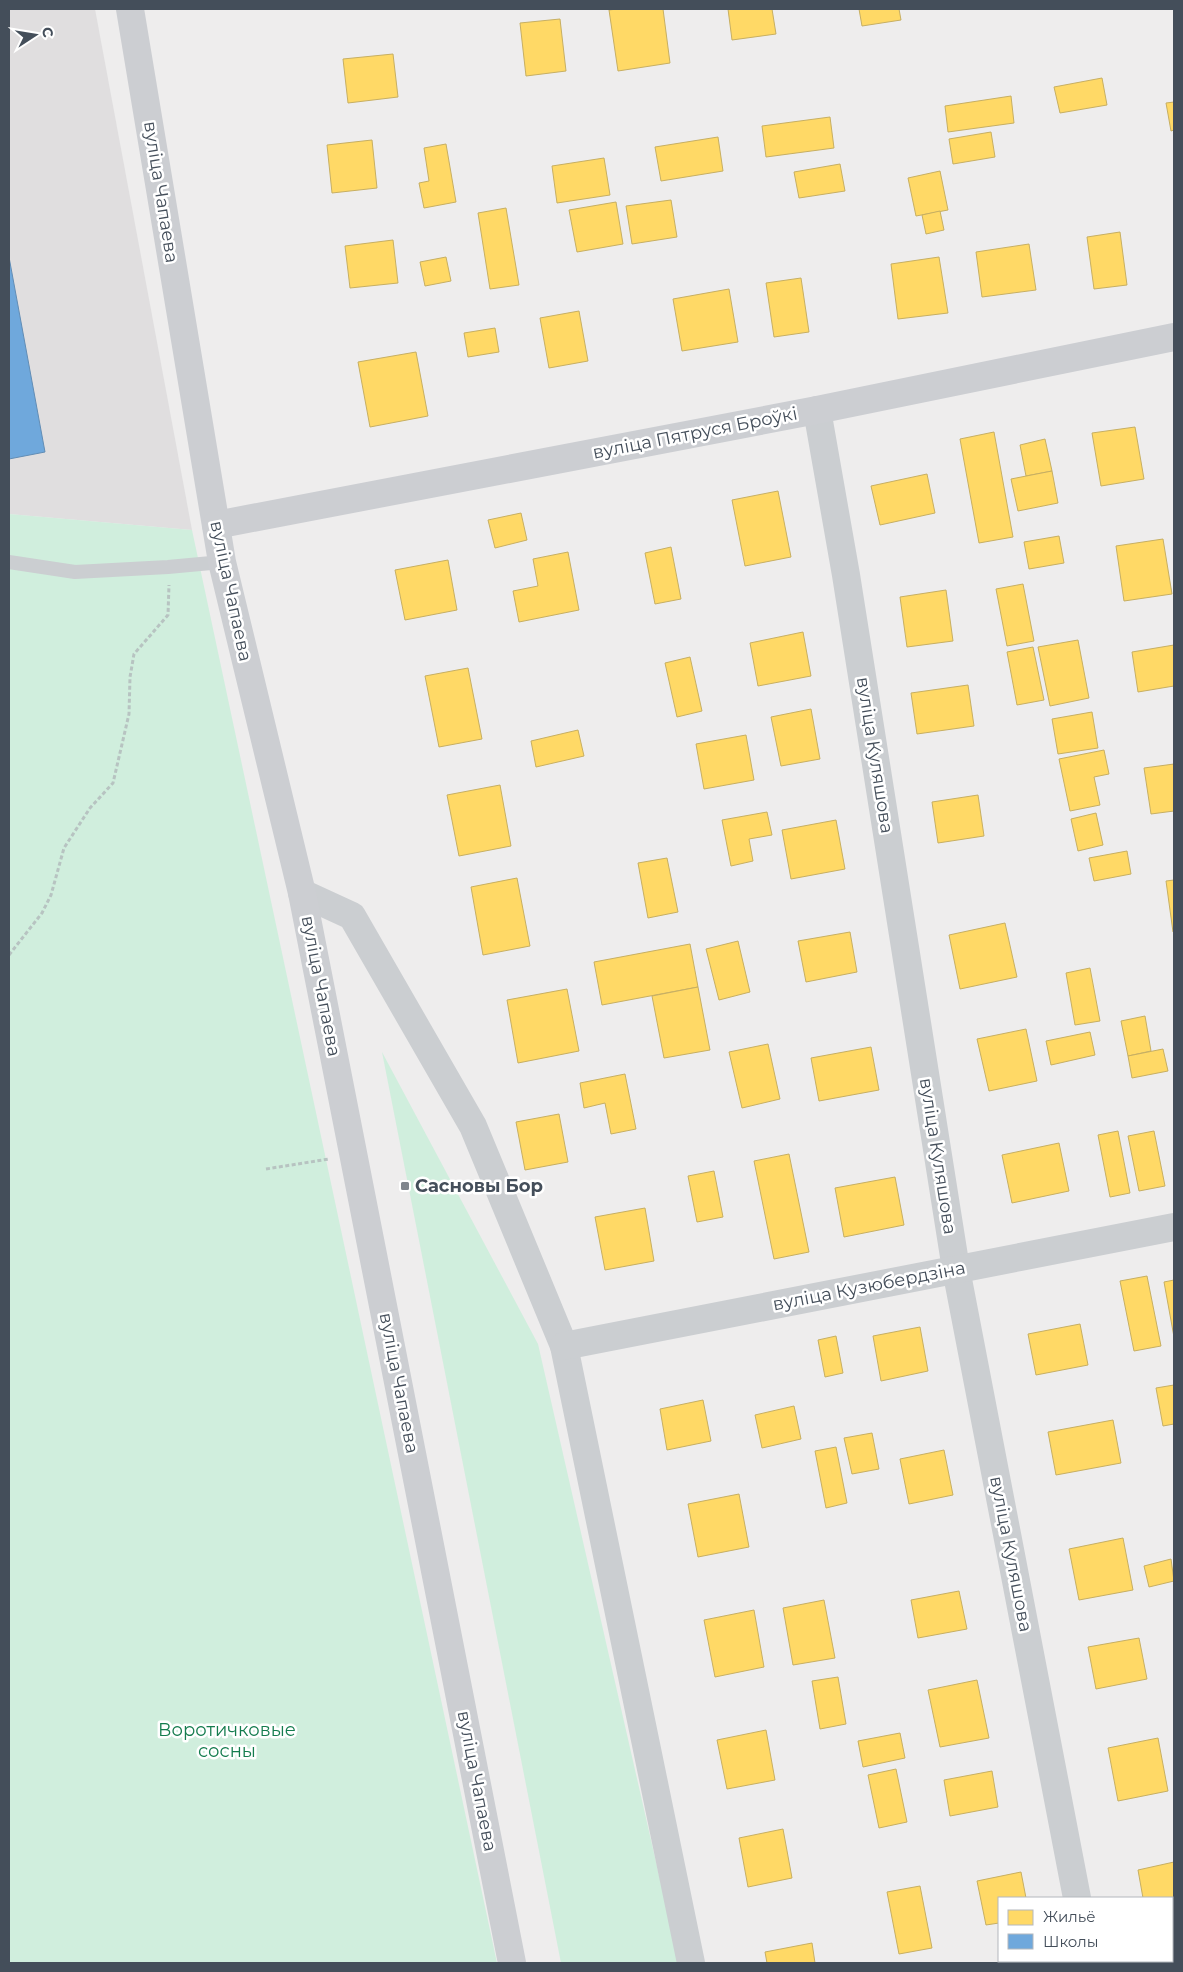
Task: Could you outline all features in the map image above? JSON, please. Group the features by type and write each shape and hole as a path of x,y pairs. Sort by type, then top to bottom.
{"main road":[{"name":"вуліца Чапаева","path":"130,9 222,562 302,893 512,1963"},
{"name":"вуліца Пятруся Броўкі","path":"216,525 817,410 1174,337"}],"street":[{"name":"вуліца Куляшова","path":"817,410 846,575 956,1269 1077,1897"},
{"path":"302,893 352,916 357,924 473,1126 564,1346 691,1963"},
{"name":"вуліца Кузюбердзіна","path":"564,1346 1174,1227"}],"lane":[{"path":"9,562 75,572 222,562"}],"path":[{"path":"9,955 42,913 51,895 64,848 90,808 113,783 129,714 130,677 134,654 168,615 168,567"},
{"path":"266,1168 354,1156"}],"shaded area":[{"path":"9,9 95,9 192,530 9,514"}],"green space":[{"name":"Воротичковые сосны","path":"9,514 192,530 497,1963 9,1963"},
{"path":"382,1052 538,1344 679,1963 561,1963"}],"building: Жильё":[{"path":"663,9 670,63 618,71 609,10"},
{"path":"728,9 772,9 776,34 732,40"},
{"path":"859,9 899,9 901,20 862,26"},
{"path":"560,19 566,71 526,76 520,23"},
{"path":"393,54 398,97 348,103 343,59"},
{"path":"1102,78 1107,105 1060,113 1054,87"},
{"path":"1011,96 1014,123 948,132 945,106"},
{"path":"1174,102 1174,130 1171,131 1166,103"},
{"path":"830,117 834,148 766,157 762,126"},
{"path":"991,132 995,157 953,164 949,139"},
{"path":"718,137 723,171 661,181 655,147"},
{"path":"372,140 377,188 332,193 327,145"},
{"path":"446,144 456,202 424,208 419,183 429,181 424,148"},
{"path":"604,158 610,195 557,203 552,166"},
{"path":"840,164 845,191 799,198 794,172"},
{"path":"940,171 948,210 916,216 908,178"},
{"path":"671,200 677,237 632,244 626,206"},
{"path":"616,202 623,244 577,252 569,210"},
{"path":"506,208 519,285 490,289 478,213"},
{"path":"940,211 944,230 926,234 922,215"},
{"path":"1120,232 1127,285 1094,289 1087,237"},
{"path":"393,240 398,283 350,288 345,246"},
{"path":"1029,244 1036,290 982,297 976,252"},
{"path":"446,257 451,281 425,286 420,262"},
{"path":"939,257 948,313 898,319 891,264"},
{"path":"801,278 809,332 774,337 766,283"},
{"path":"729,289 738,342 682,351 673,299"},
{"path":"579,311 588,361 549,368 540,318"},
{"path":"495,328 499,352 468,357 464,333"},
{"path":"416,352 428,416 370,427 358,362"},
{"path":"1135,427 1144,479 1101,486 1092,433"},
{"path":"994,432 1013,537 979,543 960,439"},
{"path":"1045,439 1052,471 1026,476 1020,445"},
{"path":"1052,471 1058,503 1018,511 1011,479"},
{"path":"927,474 935,513 880,525 871,486"},
{"path":"778,491 791,557 745,566 732,500"},
{"path":"521,513 527,540 495,548 488,520"},
{"path":"1059,536 1064,563 1029,569 1024,542"},
{"path":"1163,539 1172,594 1124,601 1116,546"},
{"path":"671,547 681,599 655,604 645,553"},
{"path":"568,552 579,610 519,622 513,591 538,586 533,559"},
{"path":"448,560 457,610 405,620 395,570"},
{"path":"1023,584 1034,641 1007,646 996,589"},
{"path":"946,590 953,641 907,647 900,597"},
{"path":"803,632 811,676 758,686 750,643"},
{"path":"1078,640 1089,698 1050,706 1038,647"},
{"path":"1174,645 1174,686 1138,692 1132,652"},
{"path":"1033,647 1044,700 1017,705 1007,652"},
{"path":"690,657 702,711 677,717 665,663"},
{"path":"468,668 482,739 439,747 425,676"},
{"path":"968,685 974,726 917,734 911,693"},
{"path":"811,709 820,759 781,766 771,717"},
{"path":"1092,712 1098,748 1058,754 1052,719"},
{"path":"578,730 584,756 536,767 531,741"},
{"path":"746,735 754,780 704,789 696,744"},
{"path":"1104,750 1109,774 1094,777 1100,805 1070,811 1059,759"},
{"path":"1174,764 1174,811 1151,814 1144,768"},
{"path":"500,785 511,846 459,856 447,795"},
{"path":"978,795 984,836 938,843 932,802"},
{"path":"767,812 772,835 749,839 753,861 731,866 722,820"},
{"path":"1096,813 1103,845 1078,851 1071,819"},
{"path":"836,820 845,869 791,879 782,830"},
{"path":"1127,851 1131,874 1094,881 1089,858"},
{"path":"667,858 678,912 648,918 638,863"},
{"path":"517,878 530,946 483,955 471,887"},
{"path":"1174,880 1174,932 1173,932 1166,881"},
{"path":"1005,923 1017,977 960,989 949,935"},
{"path":"850,932 857,972 806,982 798,941"},
{"path":"738,941 750,992 719,1000 706,949"},
{"path":"690,944 698,987 602,1005 594,962"},
{"path":"1090,968 1100,1021 1075,1025 1066,973"},
{"path":"698,987 710,1050 664,1058 652,996"},
{"path":"567,989 579,1051 518,1063 507,1000"},
{"path":"1145,1016 1151,1051 1128,1056 1121,1021"},
{"path":"1026,1029 1037,1081 989,1091 977,1039"},
{"path":"1090,1032 1095,1055 1051,1065 1046,1041"},
{"path":"768,1044 780,1099 742,1108 729,1052"},
{"path":"871,1047 879,1090 819,1101 811,1058"},
{"path":"1163,1049 1168,1071 1132,1078 1128,1056"},
{"path":"625,1074 636,1129 611,1134 605,1103 584,1108 580,1083"},
{"path":"559,1114 568,1162 525,1170 516,1122"},
{"path":"1118,1131 1130,1193 1110,1197 1098,1135"},
{"path":"1154,1131 1165,1186 1139,1191 1128,1136"},
{"path":"1059,1143 1069,1191 1012,1203 1002,1155"},
{"path":"789,1154 809,1252 774,1259 754,1161"},
{"path":"714,1171 723,1217 697,1222 688,1176"},
{"path":"895,1177 904,1225 844,1237 835,1188"},
{"path":"645,1208 654,1261 605,1270 595,1217"},
{"path":"1147,1276 1161,1346 1134,1351 1120,1281"},
{"path":"1174,1280 1174,1337 1164,1282"},
{"path":"1080,1324 1088,1365 1036,1375 1028,1334"},
{"path":"920,1327 928,1371 881,1381 873,1336"},
{"path":"836,1336 843,1373 825,1377 818,1340"},
{"path":"1174,1385 1174,1424 1163,1426 1156,1388"},
{"path":"703,1400 711,1441 667,1450 660,1409"},
{"path":"794,1406 801,1439 762,1448 755,1415"},
{"path":"1113,1420 1121,1463 1056,1475 1048,1432"},
{"path":"872,1433 879,1469 852,1474 844,1438"},
{"path":"836,1447 847,1503 826,1508 815,1451"},
{"path":"944,1450 953,1495 909,1504 900,1459"},
{"path":"739,1494 749,1547 698,1557 688,1504"},
{"path":"1123,1538 1133,1590 1079,1600 1069,1549"},
{"path":"1171,1559 1174,1581 1149,1587 1144,1566"},
{"path":"959,1591 967,1629 918,1638 911,1600"},
{"path":"824,1600 835,1658 793,1665 783,1608"},
{"path":"754,1610 764,1667 715,1677 704,1620"},
{"path":"1139,1638 1147,1679 1096,1689 1088,1647"},
{"path":"838,1677 846,1724 820,1729 812,1681"},
{"path":"977,1680 989,1738 940,1747 928,1690"},
{"path":"766,1730 775,1780 727,1789 717,1740"},
{"path":"900,1733 905,1758 863,1767 858,1741"},
{"path":"1158,1738 1168,1791 1118,1801 1108,1748"},
{"path":"896,1769 907,1822 879,1828 868,1775"},
{"path":"992,1771 998,1807 950,1816 944,1780"},
{"path":"783,1829 792,1878 748,1887 739,1838"},
{"path":"1174,1862 1174,1916 1173,1897 1143,1897 1138,1870"},
{"path":"1021,1872 1026,1897 998,1897 998,1923 986,1925 977,1881"},
{"path":"920,1886 932,1948 899,1954 887,1892"},
{"path":"812,1943 815,1963 767,1963 765,1952"}],"building: Школы":[{"path":"9,257 45,452 9,459"}],"place":[{"name":"Сасновы Бор","path":"405,1186"}]}
